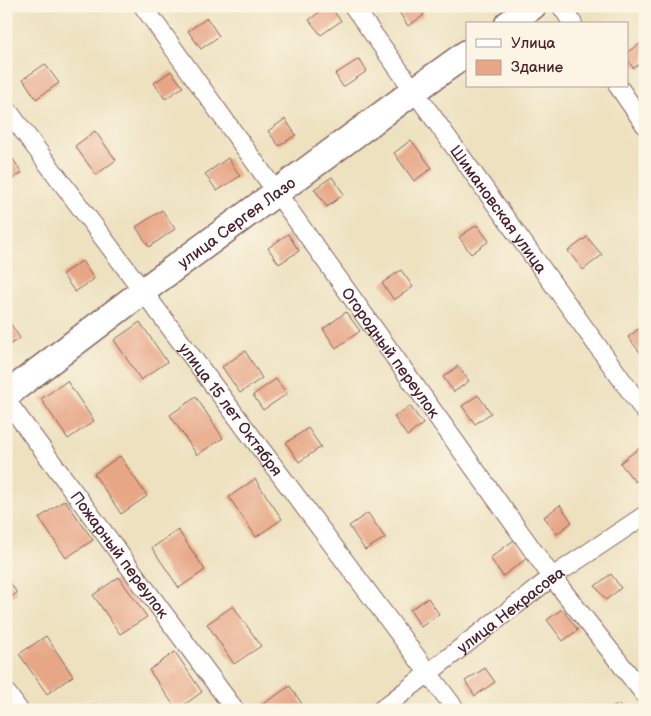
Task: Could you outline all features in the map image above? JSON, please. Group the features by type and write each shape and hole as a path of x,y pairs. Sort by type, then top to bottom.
{"main road":[{"path":"511,22 533,6"},
{"name":"улица Сергея Лазо","path":"6,394 466,54"}],"street":[{"name":"Огородный переулок","path":"143,6 552,577 645,695"},
{"name":"Шимановская улица","path":"353,6 645,412"},
{"path":"561,6 572,22"},
{"path":"619,88 645,125"},
{"name":"улица 15 лет Октября","path":"6,108 456,710"},
{"name":"Пожарный переулок","path":"6,400 235,710"},
{"name":"улица Некрасова","path":"381,710 552,577 645,515"},
{"path":"6,692 19,710"}],"building":[{"path":"327,6 330,6 341,21 321,35 309,20"},
{"path":"395,6 418,6 424,15 408,26"},
{"path":"207,18 219,36 201,49 188,31"},
{"path":"643,42 645,45 645,61 633,68 628,60 628,51"},
{"path":"359,59 367,71 343,87 335,74"},
{"path":"45,64 59,83 36,99 23,79"},
{"path":"171,71 183,87 165,99 154,83"},
{"path":"285,119 296,135 279,146 268,131"},
{"path":"95,131 116,160 96,175 75,146"},
{"path":"411,140 432,168 414,181 394,153"},
{"path":"228,158 240,176 217,191 205,174"},
{"path":"13,159 22,173 6,183 6,163"},
{"path":"332,177 344,194 327,207 314,189"},
{"path":"162,210 175,229 149,247 136,227"},
{"path":"477,225 489,241 471,254 459,237"},
{"path":"288,234 299,251 279,264 268,248"},
{"path":"587,237 602,255 583,270 568,251"},
{"path":"82,261 94,279 75,292 62,274"},
{"path":"401,270 413,287 394,300 382,283"},
{"path":"346,312 360,331 336,348 323,329"},
{"path":"6,317 20,338 6,347"},
{"path":"140,322 167,362 141,380 114,340"},
{"path":"645,324 645,353 642,355 628,337"},
{"path":"245,351 262,378 240,393 222,367"},
{"path":"458,366 469,381 454,392 443,377"},
{"path":"276,379 287,394 263,410 253,395"},
{"path":"67,381 94,421 68,439 41,399"},
{"path":"478,395 491,413 475,424 462,406"},
{"path":"196,397 223,438 197,455 170,415"},
{"path":"410,406 423,424 407,436 394,417"},
{"path":"308,428 321,447 299,462 286,443"},
{"path":"639,448 645,455 645,474 635,482 620,463"},
{"path":"120,456 147,496 121,514 94,474"},
{"path":"255,479 282,519 256,537 229,497"},
{"path":"65,500 93,540 66,558 39,518"},
{"path":"560,505 572,522 557,534 544,517"},
{"path":"368,513 385,538 365,550 349,526"},
{"path":"178,530 205,570 179,588 152,548"},
{"path":"514,540 527,558 503,576 490,558"},
{"path":"611,574 621,588 606,600 595,586"},
{"path":"6,577 17,593 6,600"},
{"path":"119,577 147,617 120,634 93,595"},
{"path":"428,598 439,614 421,627 410,610"},
{"path":"233,606 261,646 234,664 207,624"},
{"path":"562,609 578,630 563,641 547,620"},
{"path":"46,636 73,676 47,694 19,654"},
{"path":"175,652 202,692 177,710 149,670"},
{"path":"485,668 495,682 475,696 465,681"},
{"path":"290,686 306,710 267,710 263,704"},
{"path":"96,704 100,710 88,710"},
{"path":"618,704 623,710 610,710"}]}
